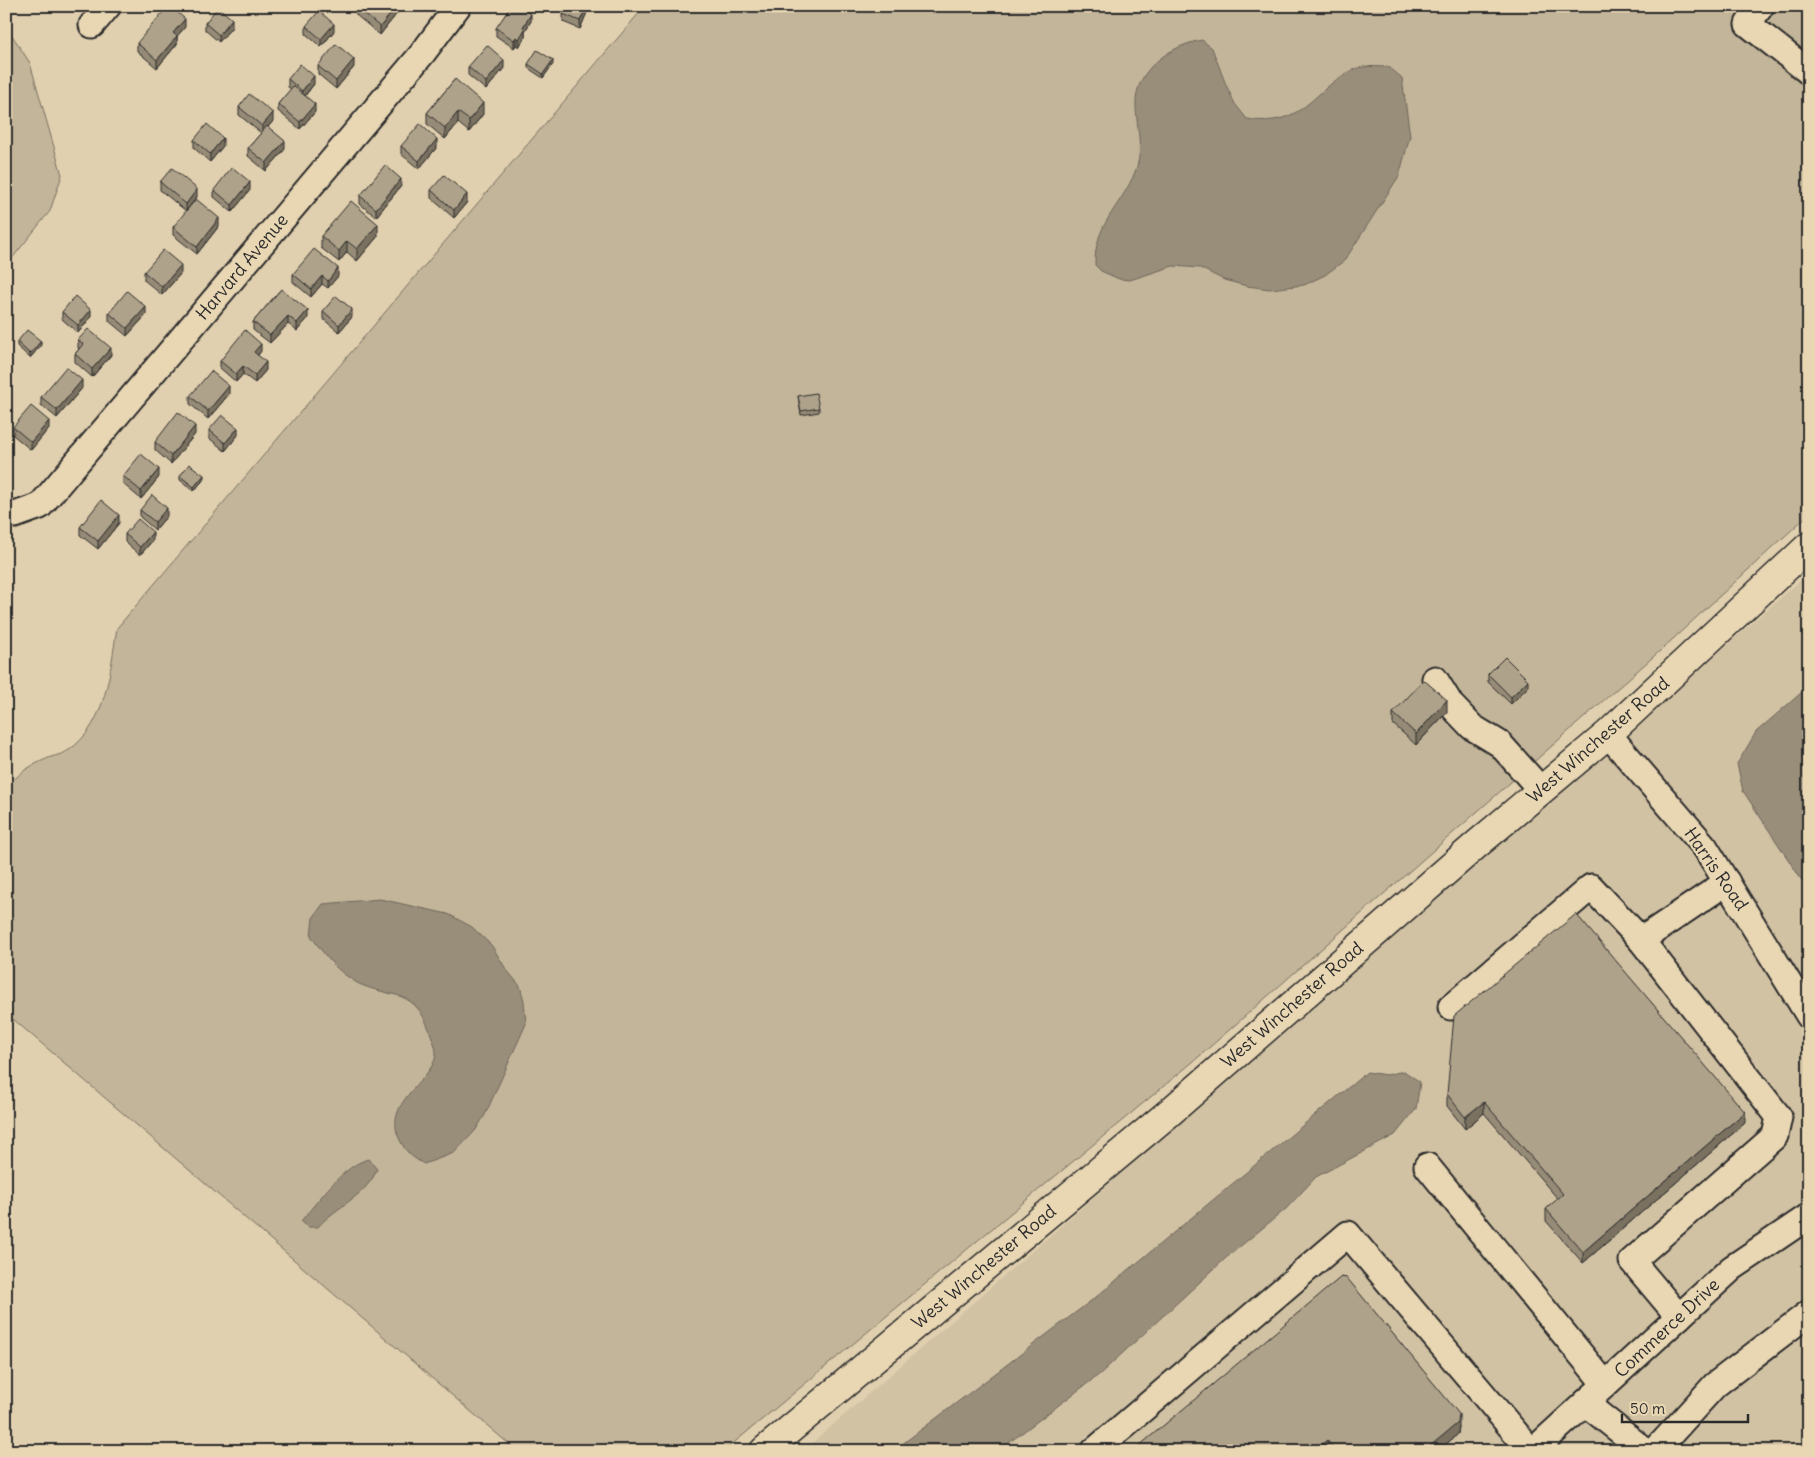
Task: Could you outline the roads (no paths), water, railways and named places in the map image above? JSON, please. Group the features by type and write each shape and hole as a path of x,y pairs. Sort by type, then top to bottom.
{"main road":[{"name":"West Winchester Road","path":"764,1451 1170,1112 1608,734 1809,546"}],"street":[{"name":"Harvard Avenue","path":"15,515 40,506 422,54 458,6"},
{"path":"1761,6 1748,24 1809,72"},
{"path":"1435,679 1451,706 1472,727 1500,744 1541,790"},
{"name":"Harris Road","path":"1608,734 1705,847 1805,1003"},
{"path":"1641,940 1728,882"},
{"path":"1451,1007 1591,887 1641,940 1779,1117 1775,1136 1632,1261 1679,1317"},
{"path":"1427,1166 1606,1384"},
{"name":"Commerce Drive","path":"1532,1451 1732,1268 1809,1216"},
{"path":"1094,1451 1348,1234 1532,1451"},
{"path":"1655,1451 1715,1385 1809,1313"},
{"path":"1585,1403 1644,1451"}]}
